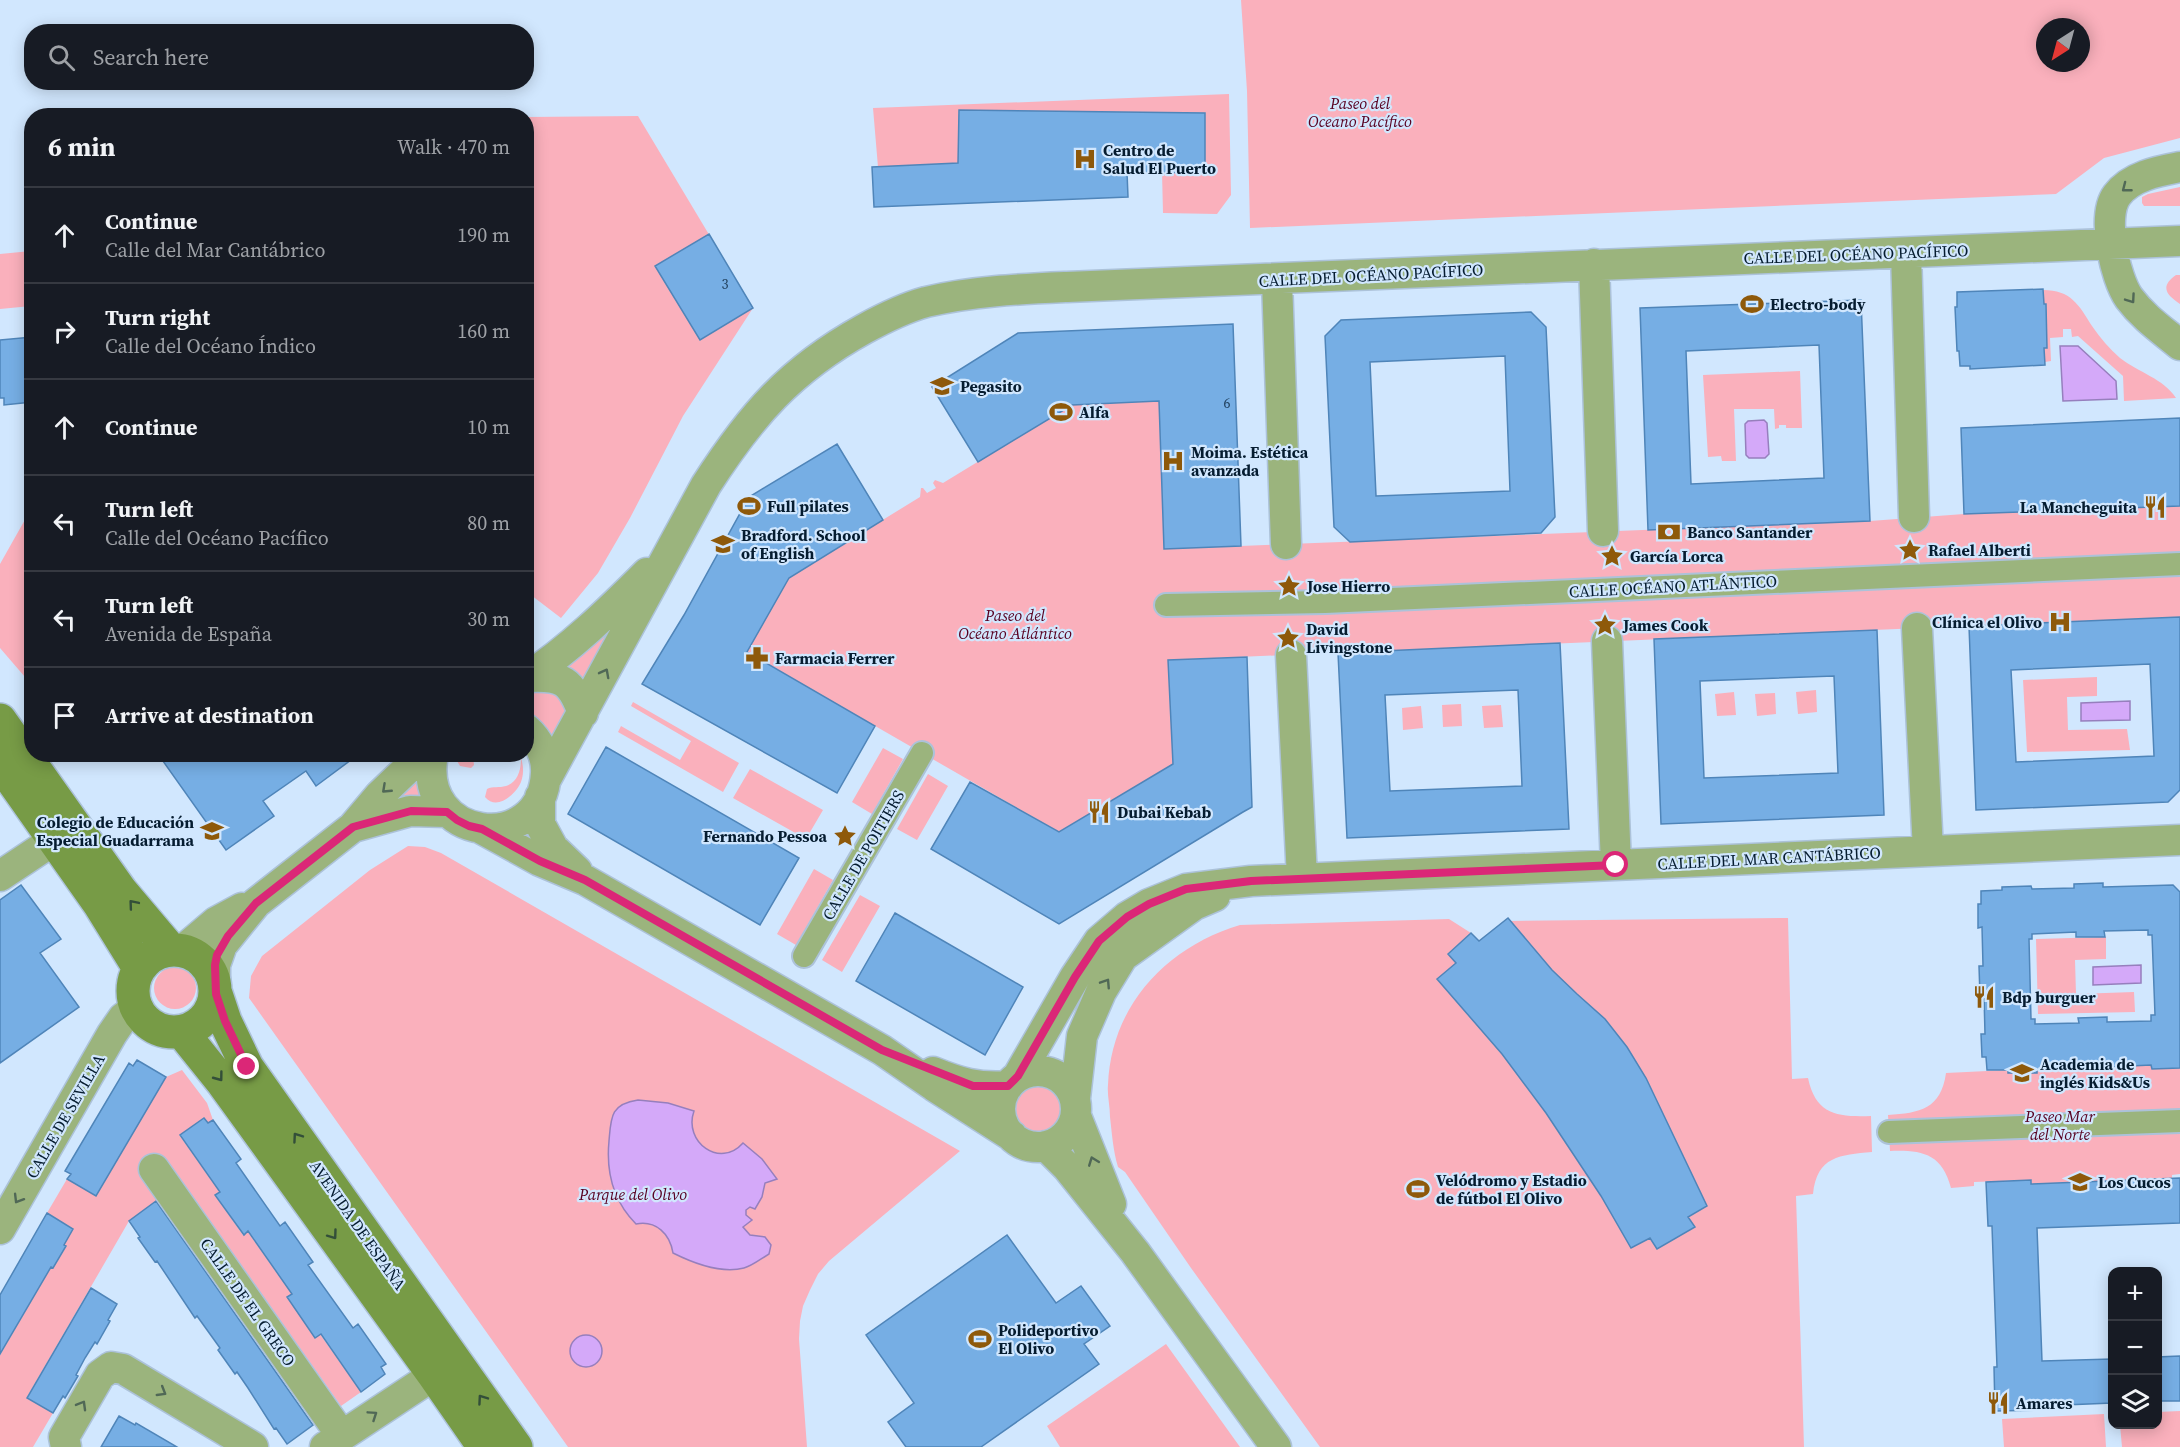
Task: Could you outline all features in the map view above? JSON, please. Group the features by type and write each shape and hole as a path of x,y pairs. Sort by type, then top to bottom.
{"main road":[{"path":"0,720 24,754"},
{"path":"30,762 121,891 177,949 197,956 208,966 215,987 211,1012 198,1025 182,1032 164,1031 147,1023 136,1008 133,994 134,981 139,968 152,955 177,949"},
{"path":"0,763 113,925 139,968"},
{"name":"AVENIDA DE ESPAÑA","path":"215,987 225,1021 247,1067 516,1447"},
{"name":"AVENIDA DE ESPAÑA","path":"182,1032 223,1083 434,1374 484,1447"}],"street":[{"path":"2179,344 2149,321 2127,295 2120,282 2112,244 2111,216 2117,195 2128,185 2142,177 2180,167"},
{"name":"CALLE DEL OCÉANO PACÍFICO","path":"482,829 498,829 518,822 533,808 706,485 729,449 751,421 780,389 807,365 831,348 890,315 934,300 1030,289 2180,241"},
{"path":"1906,253 1914,517"},
{"path":"1594,264 1603,531"},
{"path":"1277,280 1286,544"},
{"name":"CALLE DEL OCÉANO PACÍFICO","path":"534,673 603,618 672,547"},
{"name":"CALLE OCÉANO ATLÁNTICO","path":"1166,605 1325,602 2180,564"},
{"path":"1917,628 1928,851"},
{"path":"1607,641 1616,865"},
{"path":"1292,655 1302,879"},
{"name":"CALLE DEL OCÉANO PACÍFICO","path":"534,676 549,675 565,682 576,692 583,713"},
{"path":"534,738 542,751 547,770 540,824 553,848 585,880"},
{"name":"CALLE DE POITIERS","path":"804,956 922,753"},
{"path":"215,987 215,965 222,945 256,903 353,827 380,795 415,762"},
{"path":"432,762 432,786 447,812 469,826 482,829 540,861 585,880 882,1050 1022,1143 1034,1147 1057,1142 1072,1126 1076,1107"},
{"path":"353,827 411,811 447,812"},
{"path":"0,876 54,840"},
{"name":"CALLE DEL MAR CANTÁBRICO","path":"1013,1081 1099,941 1127,917 1149,904 1186,889 1251,881 2180,840"},
{"name":"CALLE DEL MAR CANTÁBRICO","path":"1082,1036 1101,992 1124,956 1194,905 1251,881"},
{"path":"177,949 230,913 256,903"},
{"name":"CALLE DEL MAR CANTÁBRICO","path":"1075,977 1082,1036 1076,1107"},
{"name":"CALLE DE SEVILLA","path":"0,1229 112,1034 123,1018 136,1008"},
{"path":"882,1050 963,1084 985,1088 1013,1081 1029,1072 1052,1073 1062,1079 1070,1088 1110,1203 1135,1252"},
{"path":"1012,1136 1005,1128 1000,1106 1013,1081"},
{"path":"1889,1132 2180,1121"},
{"path":"1046,1146 1067,1167 1135,1252 1273,1445"},
{"name":"CALLE DE EL GRECO","path":"154,1169 333,1441"},
{"path":"66,1447 64,1437 100,1375 111,1367 123,1369 253,1447"},
{"path":"333,1441 434,1374"}],"green space":[{"name":"Paseo del Oceano Pacífico","path":"1241,0 2180,0 2180,138 2104,158 2056,194 1250,228 1247,91"},
{"path":"1229,94 1231,195 1217,214 1163,213 1162,172 1205,172 1205,113 959,110 959,142 1043,160 878,167 873,108"},
{"path":"638,116 753,308 683,416 630,518 598,573 561,618 534,597 534,117"},
{"path":"2180,187 2180,206 2144,206 2142,203 2142,197 2148,194"},
{"path":"24,252 24,307 0,309 0,254"},
{"path":"2176,275 2180,275 2180,304 2169,294 2166,287"},
{"path":"2043,290 2061,293 2073,300 2098,335 2116,355 2165,386 2176,398 2124,401 2123,376 2078,336 2072,337 2071,329 2063,329 2063,337 2050,338 2051,361 2045,362 2046,304 2043,304"},
{"path":"1800,371 1802,428 1786,428 1786,425 1779,425 1779,428 1775,429 1774,409 1734,409 1736,461 1722,461 1721,456 1708,457 1703,375"},
{"name":"Paseo del Océano Atlántico","path":"1159,401 1164,549 1870,521 1964,514 2180,506 2180,617 1169,660 1173,764 1059,832 747,652 793,570 798,572 920,497 921,488 927,493 936,488 933,483 935,480 943,483 1066,408 1066,405"},
{"path":"24,521 24,676 0,648 0,564"},
{"path":"613,626 586,687 560,672"},
{"path":"2097,677 2097,696 2067,697 2068,730 2127,729 2130,750 2027,752 2023,680"},
{"path":"544,686 570,702 554,742 534,717 534,691"},
{"path":"1816,690 1817,712 1798,714 1796,692"},
{"path":"1734,692 1736,715 1717,716 1715,694"},
{"path":"1775,693 1776,714 1757,716 1755,694"},
{"path":"633,702 739,763 723,792 618,732 621,726 680,760 691,741 631,706"},
{"path":"1461,704 1462,726 1443,727 1442,705"},
{"path":"1501,705 1503,727 1484,728 1482,706"},
{"path":"1421,706 1423,728 1403,730 1402,708"},
{"path":"883,748 903,759 872,814 852,802"},
{"path":"458,762 474,762 471,768 460,766"},
{"path":"522,762 521,783 508,798 494,802 485,797 487,789 510,784 516,779"},
{"path":"750,769 823,810 806,839 733,798"},
{"path":"928,774 948,786 917,840 897,829"},
{"path":"424,775 430,797 398,797 398,793"},
{"name":"Parque del Olivo","path":"408,846 425,847 441,853 960,1151 829,1261 818,1274 803,1306 800,1321 799,1339 807,1447 568,1447 249,998 251,976 262,956 370,870"},
{"path":"814,869 833,880 796,945 777,934"},
{"path":"860,895 880,906 842,972 822,960"},
{"name":"Velódromo y Estadio de fútbol El Olivo","path":"1508,918 1510,921 1788,918 1792,1079 1808,1078 1816,1100 1830,1111 1848,1116 1871,1116 1872,1152 1850,1154 1832,1160 1819,1172 1813,1194 1796,1196 1804,1447 1320,1447 1125,1172 1118,1167 1108,1089 1112,1056 1120,1029 1132,1005 1148,983 1167,964 1189,948 1213,935 1240,925 1449,919 1479,941"},
{"path":"2106,937 2106,959 2075,960 2076,994 2134,992 2135,1012 2038,1014 2036,939"},
{"path":"175,967 183,968 190,973 195,980 195,996 190,1003 183,1008 175,1009 167,1008 160,1003 155,996 154,988 155,980 160,973 167,968"},
{"name":"Paseo Mar del Norte","path":"2151,1065 2152,1069 2180,1068 2180,1174 2172,1175 2172,1178 2031,1184 2031,1180 1974,1182 1974,1186 1951,1188 1942,1167 1929,1156 1911,1151 1890,1151 1888,1115 1910,1113 1934,1102 1943,1085 1946,1073 2008,1070 2008,1073 2037,1073 2037,1069 2080,1067 2080,1071 2109,1070 2109,1067"},
{"path":"182,1070 207,1103 213,1120 208,1123 204,1118 180,1136 220,1192 215,1195 243,1235 248,1232 361,1392 341,1406 182,1182 129,1221 27,1397 53,1413 33,1447 0,1447 0,1355 51,1267 53,1268 66,1247 64,1245 73,1229 47,1213 67,1179 166,1077"},
{"path":"1035,1085 1045,1085 1057,1092 1064,1104 1064,1114 1057,1126 1045,1133 1035,1133 1020,1122 1016,1114 1016,1104 1027,1089"},
{"path":"1166,1344 1240,1447 1060,1447 1047,1426"},
{"path":"2180,1411 2180,1447 2122,1447 2120,1429 2162,1429 2162,1412"},
{"path":"2104,1414 2106,1447 2004,1447 2002,1419"}],"shaded area":[{"path":"2060,346 2078,346 2116,381 2117,399 2063,401"},
{"path":"1764,420 1767,423 1769,454 1765,458 1749,458 1746,455 1745,424 1748,421"},
{"path":"2130,701 2130,720 2081,721 2081,703"},
{"path":"2141,965 2141,983 2093,985 2093,967"},
{"path":"638,1100 668,1103 694,1111 692,1122 694,1133 699,1142 714,1152 724,1153 734,1150 743,1143 762,1159 777,1179 765,1183 762,1197 755,1209 750,1207 746,1210 746,1215 752,1220 743,1227 750,1235 765,1237 771,1245 769,1254 744,1268 717,1269 673,1253 669,1240 661,1230 650,1224 636,1224 628,1215 613,1186 608,1153 614,1113 622,1105"},
{"path":"586,1335 597,1340 602,1351 597,1362 586,1367 575,1362 570,1351 575,1340"}],"building":[{"name":"Centro de Salud El Puerto","path":"959,110 1205,113 1205,173 1127,172 1128,197 874,207 872,167 958,163"},
{"path":"709,234 753,308 700,340 655,266"},
{"path":"2043,289 2044,304 2046,304 2045,365 1970,369 1970,366 1960,366 1955,307 1957,307 1957,292"},
{"path":"1861,300 1870,521 1648,530 1640,308","holes":["1819,345 1824,478 1691,484 1686,351"]},
{"path":"1531,312 1546,327 1555,517 1541,533 1350,542 1334,527 1325,336 1341,320","holes":["1505,356 1510,491 1376,496 1370,362"]},
{"path":"1233,324 1241,546 1164,549 1159,401 1072,405 978,462 932,387 1018,333"},
{"path":"24,338 24,403 4,405 4,398 0,398 0,340"},
{"path":"2180,418 2180,506 1964,514 1961,428"},
{"path":"837,444 883,520 789,578 747,652 875,726 837,793 642,684 684,615 749,497"},
{"path":"2180,617 2180,790 2168,802 1976,810 1969,626","holes":["2150,664 2154,756 2016,762 2011,670"]},
{"path":"1877,630 1884,815 1661,824 1654,639","holes":["1834,676 1838,773 1704,778 1700,681"]},
{"path":"1560,643 1569,829 1347,838 1338,653","holes":["1518,690 1522,786 1390,791 1385,695"]},
{"path":"1247,657 1252,807 1059,924 931,849 970,782 1059,832 1173,764 1168,660"},
{"path":"606,747 799,858 760,925 568,814"},
{"path":"164,762 348,762 316,786 306,771 263,801 274,816 226,850"},
{"path":"2103,883 2103,887 2173,885 2180,892 2180,1068 2152,1069 2151,1065 2080,1071 2080,1067 2037,1069 2037,1073 1987,1070 1986,1057 1982,1057 1981,1034 1985,1034 1984,995 1980,996 1979,966 1983,966 1982,927 1978,928 1978,904 1981,904 1981,891 2002,890 2002,887 2031,886 2032,889 2074,888 2074,884","holes":["2148,930 2148,935 2152,935 2155,1015 2151,1015 2151,1021 2107,1022 2107,1017 2078,1018 2079,1023 2035,1024 2035,1019 2031,1019 2029,939 2032,939 2032,934 2076,932 2076,937 2105,937 2104,931"]},
{"path":"21,885 61,939 40,953 79,1007 0,1063 0,900"},
{"path":"895,913 1023,987 985,1055 856,981"},
{"path":"1508,918 1552,970 1605,1019 1627,1047 1646,1078 1707,1206 1688,1217 1695,1227 1657,1249 1650,1238 1631,1248 1601,1196 1546,1113 1502,1054 1437,979 1456,963 1448,954 1471,933 1479,941"},
{"path":"137,1060 166,1077 96,1196 67,1179 71,1174 65,1171 129,1063 133,1066"},
{"path":"204,1118 208,1123 213,1120 241,1159 236,1163 280,1226 285,1222 313,1262 308,1265 353,1328 358,1324 386,1364 381,1367 385,1374 361,1392 321,1334 315,1338 287,1297 292,1294 248,1231 244,1235 215,1195 220,1192 180,1135"},
{"path":"2180,1178 2180,1223 2037,1228 2042,1361 2108,1359 2108,1403 2040,1406 2040,1410 1995,1411 1994,1367 1997,1367 1992,1226 1988,1226 1986,1182 2031,1180 2031,1184"},
{"path":"156,1201 313,1425 287,1444 276,1428 274,1429 237,1372 235,1374 218,1350 220,1348 197,1316 195,1318 157,1261 155,1262 138,1238 140,1237 129,1221"},
{"path":"47,1213 73,1229 64,1245 66,1246 53,1268 51,1267 0,1354 0,1295"},
{"name":"Polideportivo El Olivo","path":"1007,1235 1056,1303 1081,1286 1110,1326 1084,1344 1099,1364 981,1447 906,1447 888,1422 914,1403 866,1335"},
{"path":"91,1288 117,1304 97,1344 95,1342 65,1398 63,1396 53,1413 27,1398"},
{"path":"2180,1356 2180,1401 2162,1401 2162,1357"},
{"path":"119,1416 135,1425 136,1423 177,1447 101,1447"}],"place":[{"name":"Centro de Salud El Puerto","path":"1085,159"},
{"name":"Electro-body","path":"1752,304"},
{"name":"Pegasito","path":"942,386"},
{"name":"Alfa","path":"1061,412"},
{"name":"Moima. Estética avanzada","path":"1173,461"},
{"name":"Full pilates","path":"749,506"},
{"name":"La Mancheguita","path":"2155,507"},
{"name":"Banco Santander","path":"1669,532"},
{"name":"Bradford. School of English","path":"723,544"},
{"name":"Rafael Alberti","path":"1910,550"},
{"name":"García Lorca","path":"1612,556"},
{"name":"Jose Hierro","path":"1289,586"},
{"name":"Clínica el Olivo","path":"2060,622"},
{"name":"James Cook","path":"1605,625"},
{"name":"David Livingstone","path":"1288,638"},
{"name":"Farmacia Ferrer","path":"757,658"},
{"name":"Dubai Kebab","path":"1099,812"},
{"name":"Colegio de Educación Especial Guadarrama","path":"212,831"},
{"name":"Fernando Pessoa","path":"845,836"},
{"name":"Bdp burguer","path":"1984,997"},
{"name":"Academia de inglés Kids&Us","path":"2022,1073"},
{"name":"Los Cucos","path":"2080,1182"},
{"name":"Velódromo y Estadio de fútbol El Olivo","path":"1418,1189"},
{"name":"Polideportivo El Olivo","path":"980,1339"},
{"name":"Amares","path":"1998,1403"}],"route":[{"path":"247,1067 225,1021 216,994 215,965 222,945 256,903 353,827 411,811 447,812 457,820 482,829 540,861 585,880 882,1050 963,1084 985,1088 1008,1086 1018,1076 1075,977 1099,941 1127,917 1149,904 1186,889 1251,881 1616,865"}]}
